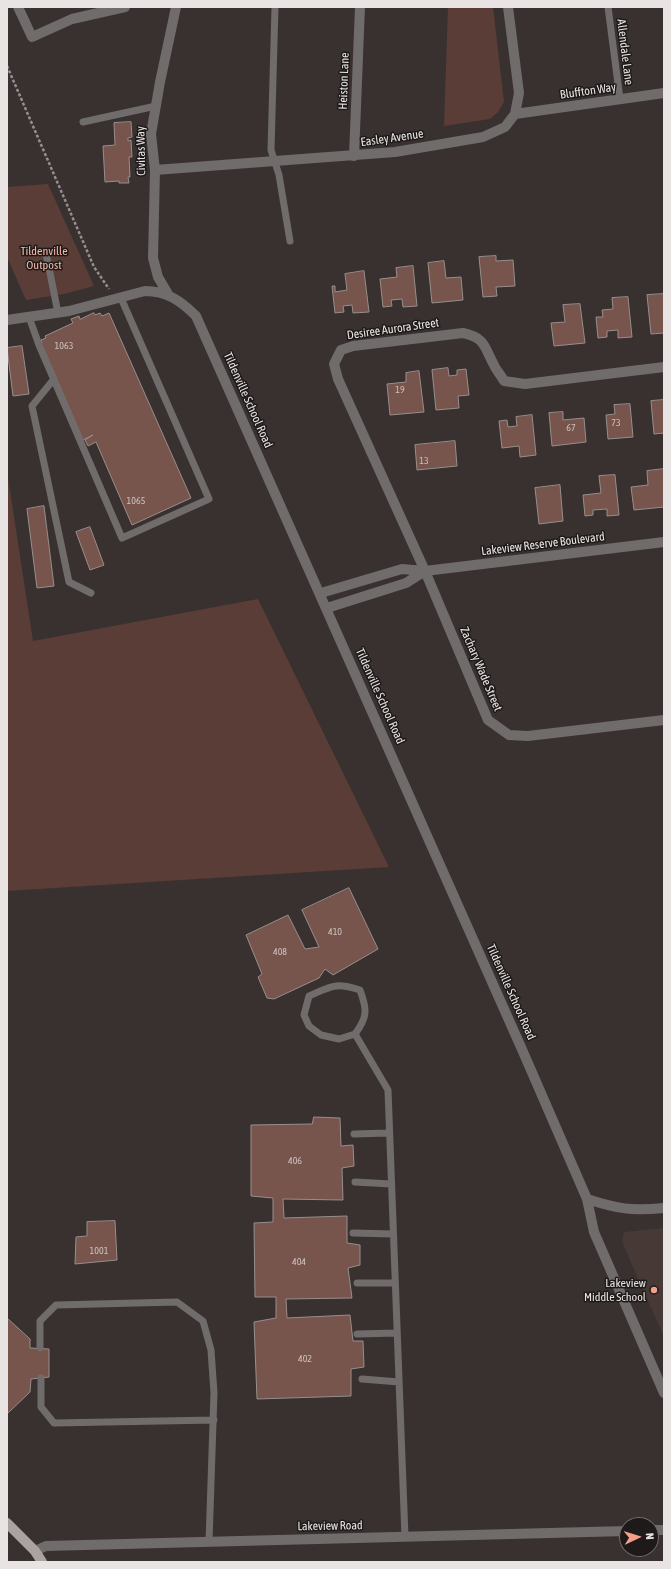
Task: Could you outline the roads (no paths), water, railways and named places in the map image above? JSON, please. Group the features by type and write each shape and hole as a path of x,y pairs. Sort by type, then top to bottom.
{"main road":[{"path":"7,1522 34,1551 42,1562"}],"street":[{"path":"18,7 32,36 72,19 125,7"},
{"name":"Civitas Way","path":"168,294 158,277 152,258 155,170 151,134 176,7"},
{"name":"Heiston Lane","path":"354,156 360,7"},
{"name":"Easley Avenue","path":"155,170 395,152 483,137 505,127 514,114 519,93 508,7"},
{"name":"Bluffton Way","path":"514,114 664,93"},
{"name":"Tildenville School Road","path":"7,320 58,313 145,291 168,294 185,304 196,316 321,593 587,1199 594,1232 664,1393"},
{"name":"Desiree Aurora Street","path":"425,571 338,379 334,364 341,350 353,346 463,333 475,336 487,348 493,365 504,380 525,384 664,367"},
{"name":"Lakeview Reserve Boulevard","path":"321,593 402,570 425,571 664,542"},
{"name":"Lakeview Reserve Boulevard","path":"327,608 406,583 425,571"},
{"name":"Zachary Wade Street","path":"425,571 488,720 509,736 528,736 664,720"},
{"path":"587,1199 620,1209 639,1210 664,1208"},
{"name":"Lakeview Road","path":"34,1551 46,1546 619,1531"}],"lane":[{"path":"275,7 270,150 279,174 290,241"},
{"name":"Allendale Lane","path":"608,7 620,99"},
{"path":"83,122 156,106"},
{"path":"46,253 58,313"},
{"path":"27,318 122,538 209,499 122,298"},
{"path":"54,379 32,406 69,582 90,593"},
{"path":"334,985 346,985 360,990 366,1007 363,1023 355,1034 339,1039 321,1035 309,1026 304,1015 309,996 334,985"},
{"path":"355,1034 388,1090 405,1537"},
{"path":"354,1134 389,1133"},
{"path":"355,1182 391,1184"},
{"path":"353,1233 393,1234"},
{"path":"357,1283 395,1283"},
{"path":"40,1348 40,1321 56,1305 177,1302 203,1321 211,1350 214,1393 209,1542"},
{"path":"357,1334 397,1334"},
{"path":"41,1378 41,1407 54,1423 214,1420"},
{"path":"362,1379 399,1382"}],"place":[{"name":"Lakeview Middle School","path":"654,1290"}],"park label":[{"name":"Tildenville Outpost","path":"44,258"}]}
